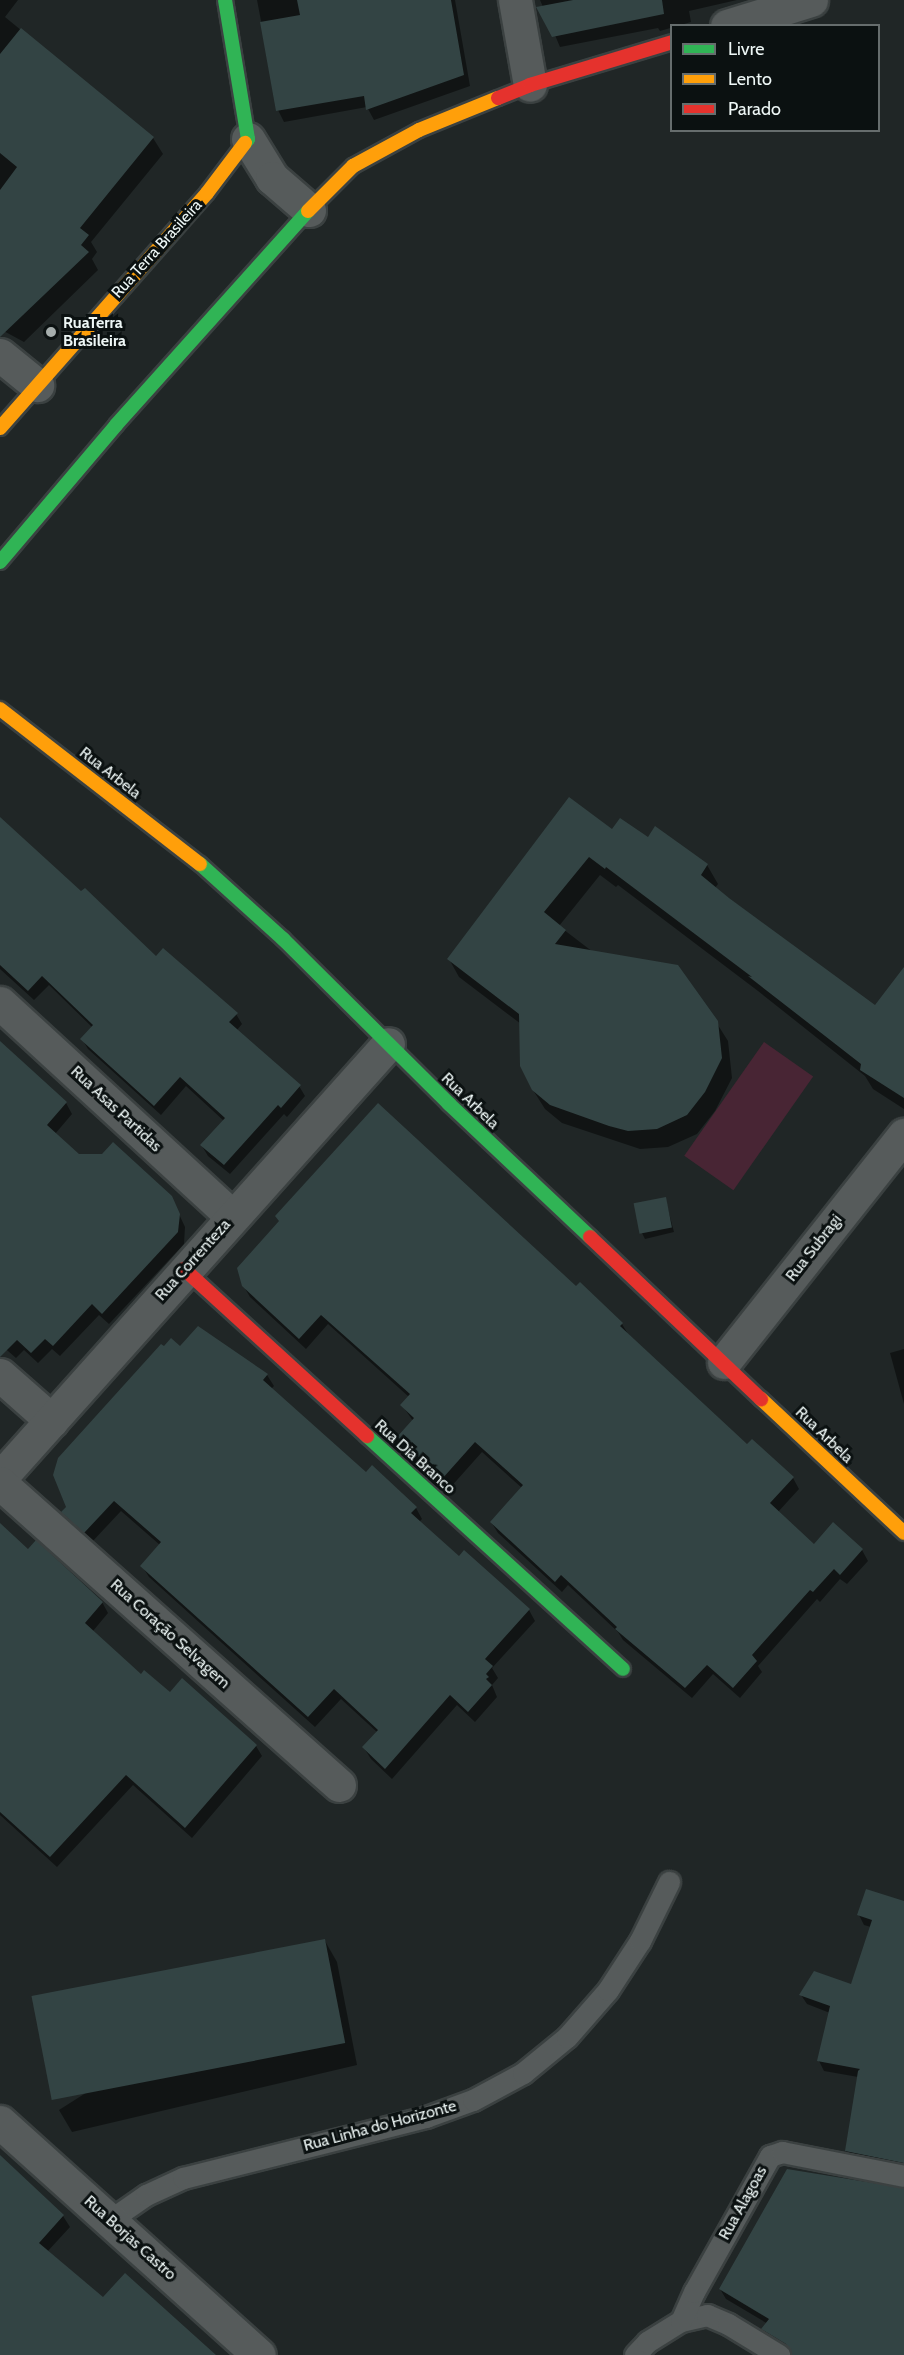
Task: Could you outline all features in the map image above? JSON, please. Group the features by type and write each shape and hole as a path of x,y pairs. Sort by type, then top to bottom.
{"street":[{"path":"225,0 248,139 272,178 309,210"},
{"path":"515,0 530,85"},
{"path":"733,24 802,1"},
{"path":"0,562 116,424 309,210 353,166 419,130 530,85 670,43"},
{"name":"Rua Terra Brasileira","path":"0,428 207,193 248,139"},
{"path":"0,355 37,385"},
{"name":"Rua Arbela","path":"0,709 216,877 283,939 449,1104 904,1533"},
{"name":"Rua Asas Partidas","path":"0,1003 232,1216"},
{"name":"Rua Correnteza","path":"0,1478 184,1269 388,1044"},
{"name":"Rua Subragi","path":"724,1362 904,1135"},
{"name":"Rua Dia Branco","path":"184,1269 623,1670"},
{"path":"0,1375 52,1421"},
{"name":"Rua Coração Selvagem","path":"0,1483 339,1785"},
{"name":"Rua Borjas Castro","path":"0,2122 260,2355"}],"lane":[{"name":"Rua Linha do Horizonte","path":"110,2220 146,2195 183,2178 426,2117 474,2100 523,2073 567,2037 608,1990 640,1941 669,1882"},
{"name":"Rua Alagoas","path":"681,2321 694,2292 770,2156 782,2152 904,2176"},
{"path":"635,2355 647,2342 681,2321 707,2315 728,2324 779,2355"}],"shaded area":[{"path":"764,1042 813,1076 733,1190 684,1156"}],"building":[{"path":"297,0 451,0 464,75 366,110 364,96 276,111 260,22 300,15"},
{"path":"573,0 662,0 664,14 552,37 536,7"},
{"path":"21,28 154,137 80,228 89,235 81,245 89,252 0,337 0,190 17,167 0,153 0,54"},
{"path":"569,797 612,829 620,818 648,837 655,826 708,864 701,875 729,898 875,1005 904,967 904,1098 860,1070 861,1064 748,976 752,977 606,867 605,869 589,857 544,912 566,930 555,944 678,965 718,1021 722,1058 705,1092 687,1115 657,1129 628,1131 609,1126 550,1105 532,1090 520,1066 519,1014 447,959"},
{"path":"0,817 81,891 85,888 156,956 163,948 238,1013 229,1022 301,1085 281,1108 278,1105 224,1165 200,1145 225,1118 180,1077 154,1106 80,1039 93,1025 42,976 28,991 0,965"},
{"path":"0,1041 67,1102 47,1125 79,1154 102,1154 113,1142 172,1196 180,1214 178,1232 102,1314 92,1304 53,1346 45,1339 31,1353 17,1340 0,1357"},
{"path":"378,1103 576,1286 580,1282 623,1323 620,1326 747,1444 752,1439 794,1477 770,1503 814,1544 833,1522 863,1549 840,1575 834,1569 813,1592 810,1590 752,1655 757,1661 733,1688 707,1665 685,1688 615,1629 617,1627 561,1575 555,1582 490,1522 523,1485 475,1442 442,1479 397,1437 414,1418 400,1405 410,1394 321,1315 299,1339 242,1286 237,1268 279,1221 275,1216"},
{"path":"666,1197 672,1227 640,1234 634,1203"},
{"path":"198,1326 268,1374 263,1380 366,1472 372,1465 417,1507 411,1513 459,1556 464,1550 530,1609 485,1659 493,1666 486,1674 489,1677 486,1679 492,1685 468,1712 450,1695 385,1769 362,1747 378,1730 334,1689 308,1717 140,1566 161,1542 114,1501 84,1533 61,1512 66,1507 53,1475 58,1458 161,1344 164,1346 171,1338 180,1346"},
{"path":"0,1523 28,1549 36,1540 103,1602 85,1623 141,1674 144,1670 170,1692 182,1678 257,1745 185,1828 126,1775 50,1857 0,1812"},
{"path":"866,1889 904,1901 904,2163 845,2151 860,2069 817,2061 830,2006 799,1995 814,1971 851,1984 872,1920 857,1915"},
{"path":"325,1939 345,2043 52,2100 31,1996"},
{"path":"0,2155 64,2215 39,2243 103,2297 125,2273 216,2355 0,2355"},
{"path":"787,2169 904,2188 904,2355 792,2355 786,2344 761,2329 769,2319 719,2289"}],"traffic: fast":[{"path":"225,0 248,139 245,143"},
{"path":"0,562 116,425 308,211"},
{"path":"200,864 283,939 449,1104 590,1237"},
{"path":"367,1436 623,1669"}],"traffic: slow":[{"path":"308,211 353,166 419,130 498,98"},
{"path":"0,428 207,193 245,143"},
{"path":"0,709 200,864"},
{"path":"761,1399 904,1533"}],"traffic: jam":[{"path":"498,98 530,85 670,43"},
{"path":"590,1237 761,1399"},
{"path":"184,1269 367,1436"}],"place":[{"name":"RuaTerra Brasileira","path":"51,332"}]}
